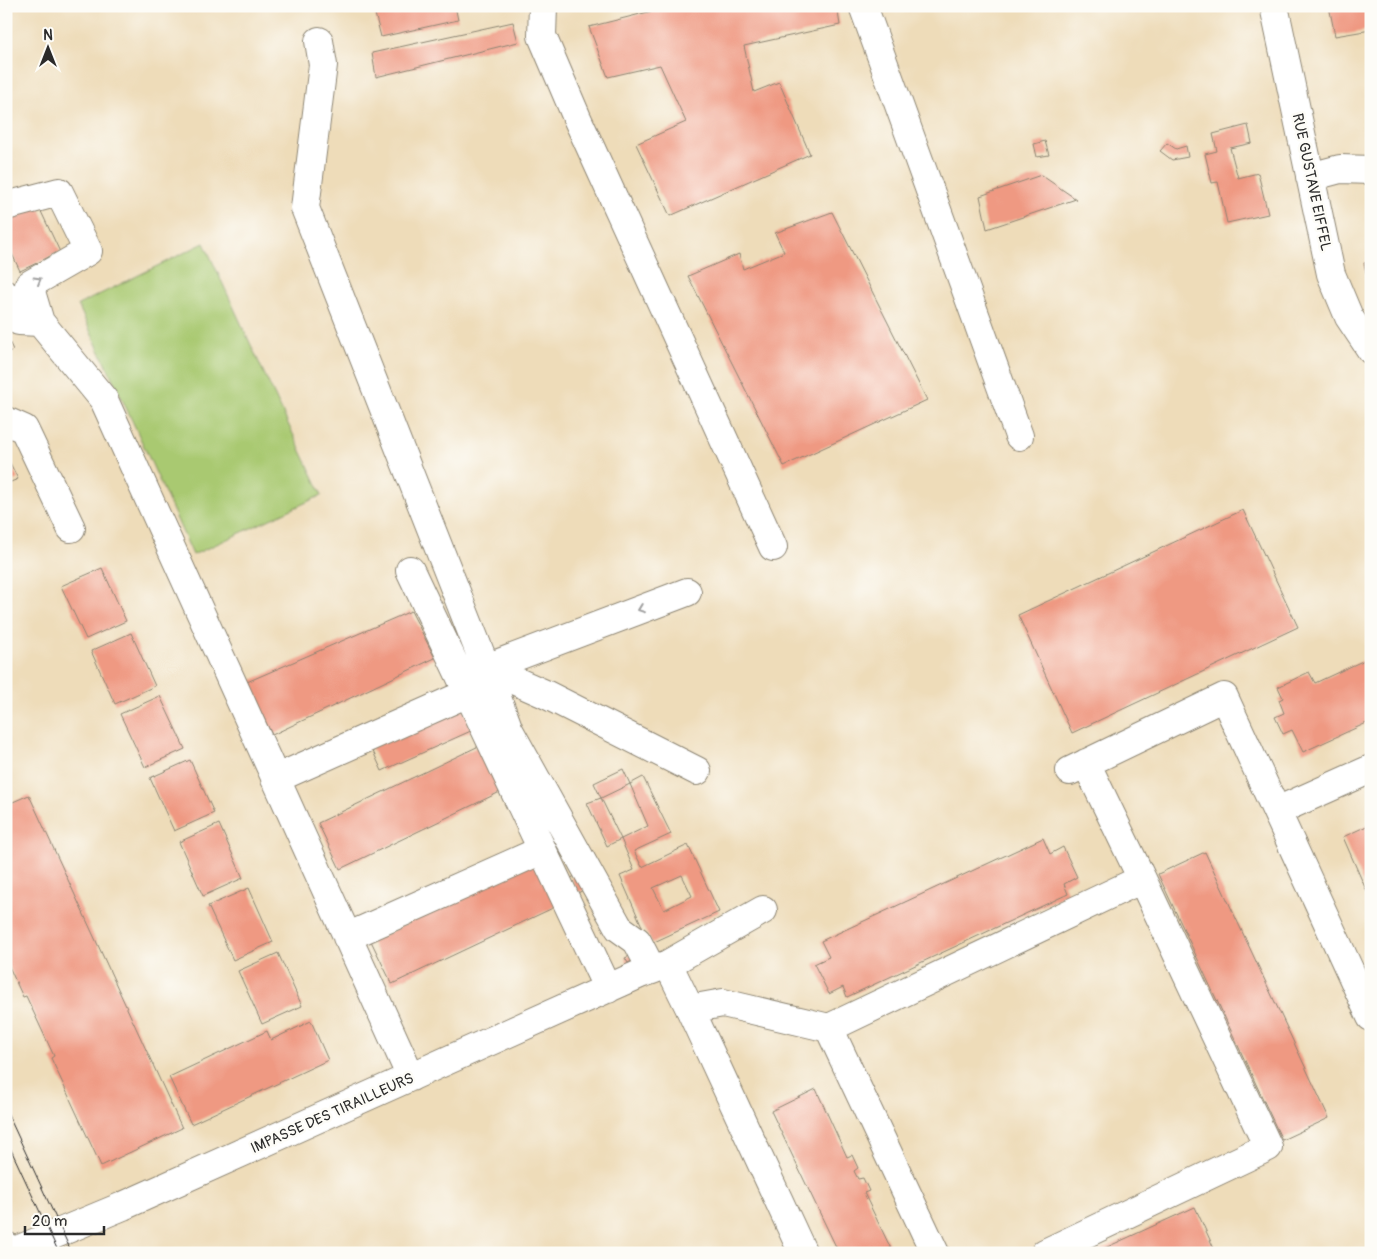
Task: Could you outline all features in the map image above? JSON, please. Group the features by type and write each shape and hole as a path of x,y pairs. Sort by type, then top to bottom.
{"street":[{"path":"543,6 542,36 577,118 773,547"},
{"path":"862,6 1019,436"},
{"name":"RUE GUSTAVE EIFFEL","path":"1274,6 1331,274 1360,314 1371,350"},
{"path":"319,41 323,65 305,208 509,730 619,928 637,941 660,967 690,1009 803,1253"},
{"path":"1310,177 1340,169 1371,170"},
{"path":"6,206 59,192 88,251 29,286 40,322 104,400 410,1077"},
{"path":"6,294 19,321 40,322"},
{"path":"6,421 24,429 71,528"},
{"path":"410,570 608,989"},
{"path":"486,668 687,592"},
{"path":"486,668 545,694 697,771"},
{"path":"275,779 468,693"},
{"path":"1045,1253 1268,1147 1142,880 1078,767 1224,697 1371,1017"},
{"path":"1277,811 1371,768"},
{"path":"347,937 542,850"},
{"path":"690,1009 723,1003 829,1028 1142,880"},
{"name":"IMPASSE DES TIRAILLEURS","path":"10,1253 123,1206 660,967 763,910"},
{"path":"829,1028 935,1253"},
{"path":"6,1246 10,1253"}],"green space":[{"path":"204,243 322,495 193,555 78,305"}],"building":[{"path":"373,6 455,6 458,20 381,37"},
{"path":"672,6 837,6 840,25 744,46 754,92 779,82 810,154 670,216 636,144 686,122 660,65 608,77 589,27"},
{"path":"1329,6 1371,6 1371,30 1335,36"},
{"path":"513,22 518,42 376,77 372,53"},
{"path":"1248,125 1252,143 1230,148 1238,178 1258,173 1268,214 1227,223 1218,182 1212,183 1205,154 1217,151 1213,134"},
{"path":"1045,141 1049,155 1037,157 1034,144"},
{"path":"1167,143 1176,149 1186,146 1188,157 1172,160 1160,151"},
{"path":"1041,175 1076,199 987,229 980,196"},
{"path":"38,205 60,252 20,271 6,241 6,220"},
{"path":"832,212 927,400 784,466 688,276 739,254 743,269 784,252 775,233"},
{"path":"1371,262 1371,291 1370,291 1364,263"},
{"path":"6,335 13,350 6,353"},
{"path":"6,455 18,479 6,484"},
{"path":"1243,510 1298,627 1072,733 1018,615"},
{"path":"102,568 126,621 86,639 61,586"},
{"path":"411,611 435,658 272,735 247,682"},
{"path":"131,633 155,686 115,704 91,651"},
{"path":"1371,657 1371,721 1303,752 1292,730 1283,734 1275,717 1284,713 1279,700 1283,698 1278,687 1309,672 1315,683"},
{"path":"160,696 185,749 145,767 120,714"},
{"path":"462,706 473,730 382,771 371,747"},
{"path":"481,745 502,791 340,869 318,823"},
{"path":"190,760 214,813 174,831 150,778"},
{"path":"623,769 630,784 601,798 594,783"},
{"path":"643,777 671,834 634,851 642,867 688,845 719,912 652,943 641,924 620,876 634,870 621,839 648,826 630,784","holes":["682,875 692,896 664,910 653,888"]},
{"path":"29,795 182,1128 101,1166 51,1058 54,1056 26,996 23,997 6,960 6,805"},
{"path":"601,798 621,839 607,846 587,803"},
{"path":"219,824 243,878 203,896 179,842"},
{"path":"1371,824 1371,890 1367,892 1343,837"},
{"path":"1043,838 1050,854 1063,847 1077,877 1064,884 1068,894 847,997 843,987 829,994 814,964 829,957 821,941"},
{"path":"1205,852 1329,1118 1282,1140 1158,874"},
{"path":"535,861 557,906 392,984 371,941"},
{"path":"581,873 587,888 578,893 571,878"},
{"path":"249,888 273,942 233,960 208,906"},
{"path":"278,953 302,1006 262,1024 238,971"},
{"path":"632,955 634,960 628,963 625,958"},
{"path":"311,1021 328,1060 191,1124 169,1077 267,1031 271,1040"},
{"path":"816,1089 847,1157 852,1155 858,1168 854,1171 858,1179 863,1178 869,1191 864,1193 893,1253 839,1253 771,1111"},
{"path":"1195,1207 1216,1253 1094,1253"}],"tram line":[{"path":"6,1110 72,1253"},
{"path":"6,1139 59,1253"}]}
